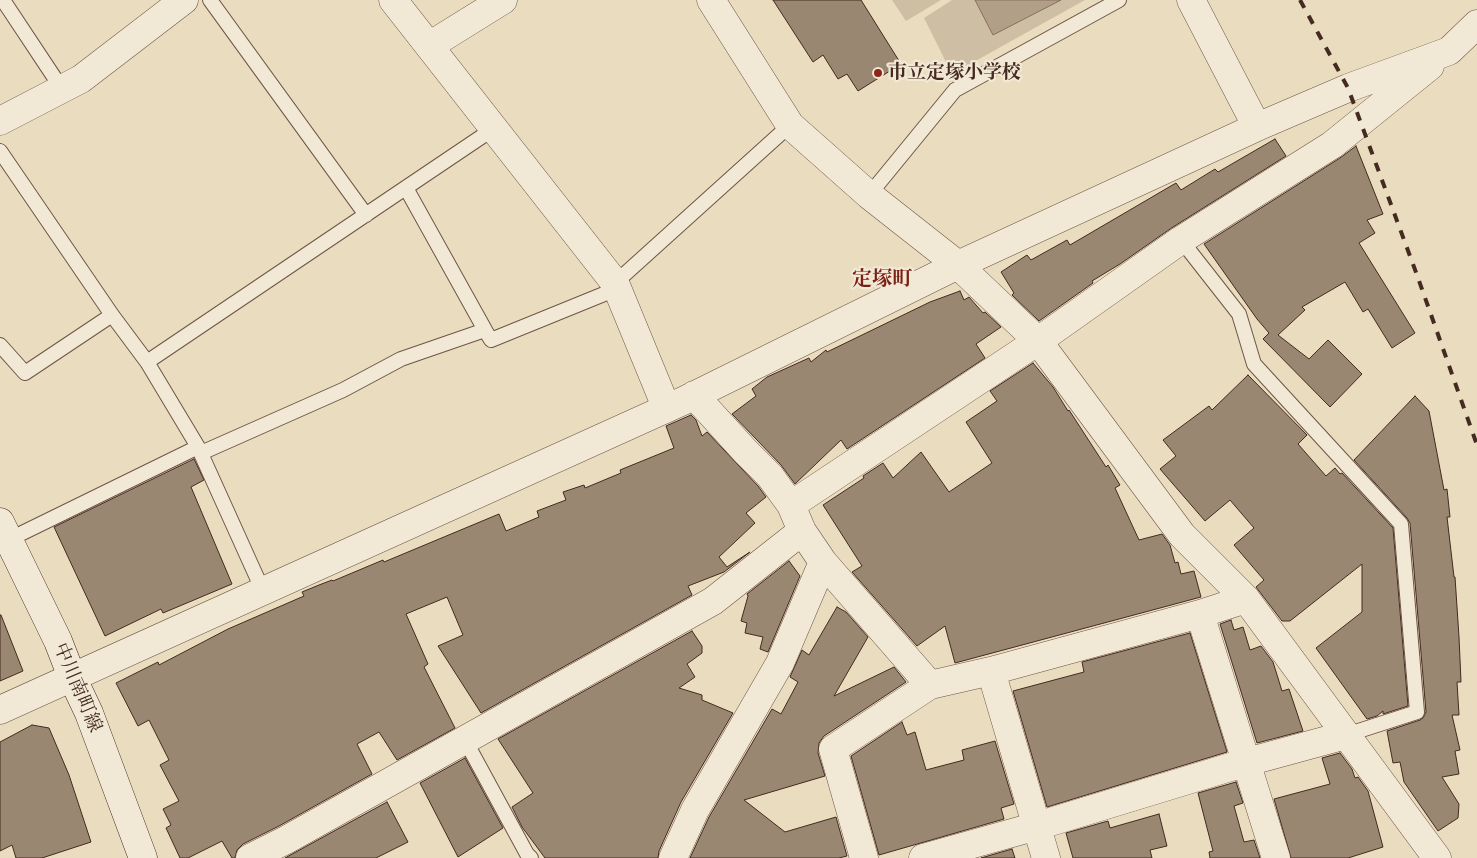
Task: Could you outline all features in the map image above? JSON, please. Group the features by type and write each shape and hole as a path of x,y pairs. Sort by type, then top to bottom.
{"street":[{"path":"393,0 615,283 666,407"},
{"path":"429,46 503,0"},
{"path":"710,0 790,126 869,195 958,265 1038,342 1182,534 1246,599 1437,858"},
{"path":"1191,0 1257,127"},
{"path":"0,121 81,79 174,3"},
{"path":"791,505 1038,342 1182,240 1332,145 1449,51 1477,24"},
{"path":"0,710 694,395 958,265 1257,127 1348,88 1449,51"},
{"path":"694,395 770,476 791,505 802,531 823,562 930,686"},
{"name":"中川南町線","path":"5,531 58,641 89,713 143,858"},
{"path":"250,858 286,840 713,601 802,531"},
{"path":"673,858 695,810 780,663 823,562"},
{"path":"864,858 833,749 930,686 1200,614 1246,599"},
{"path":"1200,614 1276,858"},
{"path":"991,671 1046,858"},
{"path":"923,858 1037,826 1247,762 1346,735"}],"lane":[{"path":"4,0 62,89"},
{"path":"210,0 366,215"},
{"path":"869,195 955,90 1119,0"},
{"path":"406,188 491,340 609,292 615,283 790,126"},
{"path":"147,362 493,129"},
{"path":"0,151 112,315 147,362 200,450 263,591"},
{"path":"1182,240 1239,314 1254,364 1401,524 1417,712 1346,735"},
{"path":"0,345 25,373 112,315"},
{"path":"5,531 343,390 401,359 485,330"},
{"path":"465,740 527,854 531,858"}],"shaded area":[{"path":"892,0 941,0 906,21"},
{"path":"952,0 1085,0 952,74 924,18"},
{"path":"975,0 1061,0 993,35"}],"building":[{"path":"773,0 861,0 901,64 858,91 847,74 838,79 823,55 813,62"},
{"path":"1275,139 1286,156 1173,227 1092,281 1093,283 1039,321 1012,295 1014,293 1001,272 1027,255 1031,260 1067,240 1070,245 1176,183 1181,190 1215,169 1218,172"},
{"path":"1356,146 1383,214 1367,220 1375,233 1359,243 1415,333 1392,348 1368,309 1363,312 1345,282 1302,307 1305,310 1278,335 1309,359 1328,340 1362,374 1330,407 1263,339 1269,333 1204,244"},
{"path":"960,291 964,300 969,297 983,313 985,312 1001,327 976,344 985,358 847,449 841,440 795,484 781,465 732,414 756,396 752,389 767,377 809,358 811,362 826,350 827,352 930,302"},
{"path":"1033,363 1053,387 1120,485 1115,488 1139,540 1162,534 1170,545 1175,563 1178,562 1181,574 1194,571 1201,597 955,663 945,626 917,646 852,572 862,566 823,505 883,463 893,478 921,452 949,492 992,463 966,422 997,401 990,391"},
{"path":"1248,375 1307,435 1298,444 1326,476 1335,468 1340,474 1342,473 1393,528 1408,706 1383,714 1383,711 1377,716 1367,719 1316,648 1362,612 1362,564 1290,621 1282,621 1256,587 1264,580 1234,545 1254,528 1230,500 1205,521 1160,469 1176,456 1163,440 1209,406 1212,410"},
{"path":"1415,396 1429,411 1444,490 1447,489 1450,517 1447,517 1455,577 1459,637 1461,682 1457,682 1459,715 1452,715 1460,750 1455,751 1459,774 1442,777 1459,804 1458,818 1438,831 1404,782 1400,762 1393,763 1387,731 1420,720 1426,712 1410,523 1354,460"},
{"path":"691,415 696,420 702,436 707,432 766,497 746,513 755,523 719,557 727,567 750,552 724,572 688,586 692,595 481,713 438,646 463,635 447,597 406,614 428,664 424,667 455,728 397,760 379,732 357,744 372,774 243,844 237,850 235,858 232,858 222,841 188,858 180,858 166,828 171,825 163,809 179,801 160,765 169,760 149,720 138,726 116,683 158,662 159,665 228,629 304,596 302,592 383,560 384,562 499,514 506,531 539,517 537,511 566,500 563,492 584,485 585,488 621,473 620,470 674,448 666,426"},
{"path":"194,459 204,480 191,487 232,584 163,613 161,609 105,636 54,527"},
{"path":"789,561 800,576 768,652 760,649 763,637 745,633 747,623 741,621 747,594"},
{"path":"837,607 846,612 868,637 834,696 894,667 906,682 824,736 819,743 818,753 825,776 744,800 785,832 836,817 847,856 839,858 690,858 709,817 772,709 781,714 798,682 790,677 802,650 809,655"},
{"path":"0,615 23,671 0,681"},
{"path":"1231,620 1234,630 1243,627 1250,650 1261,646 1273,662 1282,691 1289,689 1303,731 1257,743 1220,624"},
{"path":"692,631 702,646 702,653 687,664 695,677 679,688 702,695 702,700 733,713 681,802 659,851 658,858 545,858 522,827 512,807 533,793 498,739"},
{"path":"1190,633 1227,752 1047,807 1013,691 1084,672 1082,662"},
{"path":"902,722 907,735 915,732 926,770 964,760 962,750 995,741 1014,804 1001,808 1004,819 879,855 851,756"},
{"path":"32,725 49,728 69,775 91,842 42,858 16,858 12,845 0,851 0,742"},
{"path":"1340,753 1352,769 1355,778 1358,777 1368,791 1383,847 1348,858 1291,858 1274,799 1330,784 1322,758"},
{"path":"465,758 503,828 458,857 420,783"},
{"path":"1236,782 1243,803 1234,806 1244,842 1254,840 1260,858 1210,858 1209,852 1213,851 1198,793"},
{"path":"387,802 408,842 376,858 285,858"},
{"path":"1159,814 1167,846 1150,850 1152,858 1073,858 1066,833 1108,821 1110,828"},
{"path":"1012,849 1015,858 981,858"}],"railway":[{"path":"1300,0 1348,88 1477,445"}],"place":[{"name":"市立定塚小学校","path":"878,73"}],"district":[{"name":"定塚町","path":"882,280"}]}
